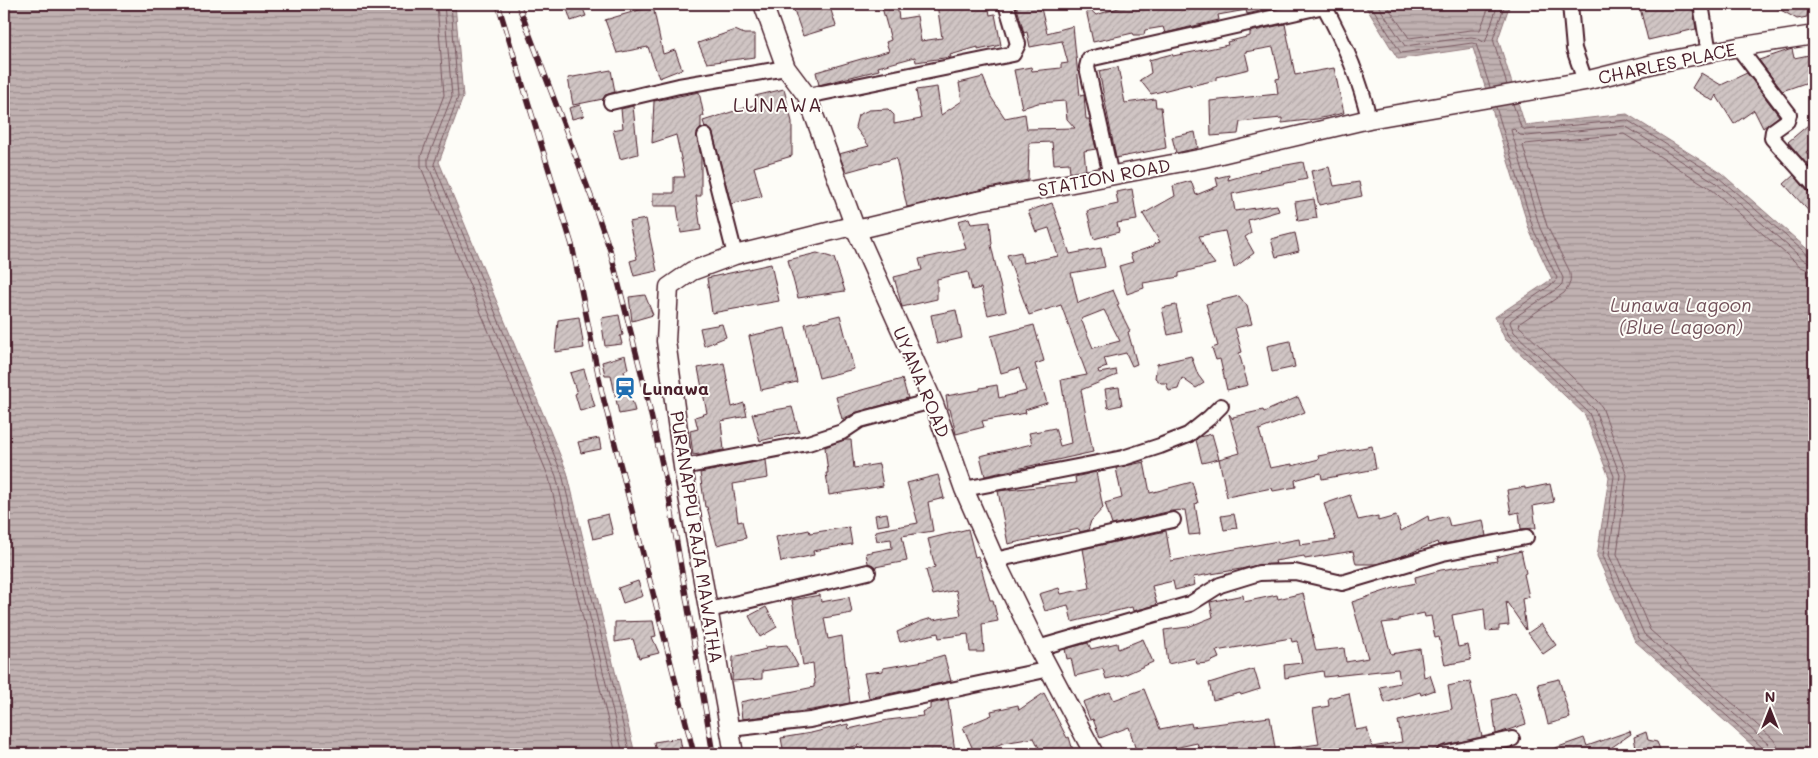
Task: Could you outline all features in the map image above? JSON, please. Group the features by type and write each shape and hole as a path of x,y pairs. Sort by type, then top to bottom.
{"street":[{"name":"UYANA ROAD","path":"763,4 786,68 807,96 856,230 934,404 964,489 995,560 1038,648 1094,754"},
{"path":"807,96 1013,54 1018,44 1006,4"},
{"path":"1570,4 1574,49 1585,81"},
{"path":"1701,4 1709,53"},
{"path":"1111,176 1087,67 1089,59 1324,5 1356,71 1370,119"},
{"name":"CHARLES PLACE","path":"1519,92 1585,81 1656,63 1814,35"},
{"path":"1738,48 1789,114 1787,121 1773,131 1772,138 1814,185"},
{"path":"611,102 679,86 786,68"},
{"name":"STATION ROAD","path":"692,271 735,256 848,228 856,230 977,201 1204,158 1370,119 1519,92"},
{"path":"705,136 735,256"},
{"name":"PURANAPPU RAJA MAWATHA","path":"692,271 669,287 666,341 683,467 734,754"},
{"path":"683,467 808,443 842,432 860,420 932,401 934,404"},
{"path":"964,489 1123,458 1188,435 1221,406"},
{"path":"995,560 1173,520"},
{"path":"1038,648 1190,604 1220,585 1260,573 1295,572 1342,582 1444,553 1526,537"},
{"path":"709,610 868,572"},
{"path":"730,729 810,720 1050,669"},
{"path":"1444,754 1512,739"}],"water":[{"path":"4,4 455,4 463,97 439,162 567,472 635,754 4,754"},
{"name":"Lunawa Lagoon (Blue Lagoon)","path":"1364,4 1510,4 1498,39 1525,125 1627,114 1721,173 1814,255 1814,754 1762,754 1635,641 1597,556 1609,477 1585,415 1505,339 1495,317 1552,279 1530,232 1473,48 1398,59"}],"building":[{"path":"581,4 586,16 571,21 566,6"},
{"path":"792,4 829,4 836,26 803,36"},
{"path":"881,4 897,4 899,19 917,16 921,41 942,38 937,4 988,4 990,15 995,14 1001,45 978,50 978,47 950,55 951,57 916,62 915,57 878,67 879,70 819,85 816,72 889,51 886,42 891,40"},
{"path":"1016,4 1040,4 1047,33 1073,26 1080,96 1084,95 1086,119 1089,119 1096,149 1084,151 1086,170 1070,173 1069,163 1054,164 1052,142 1029,143 1028,180 907,207 896,158 846,172 839,154 869,146 855,127 858,115 869,110 888,109 894,115 894,124 921,119 916,90 937,87 941,115 962,101 959,83 983,77 991,97 1005,118 1025,114 1027,129 1075,128 1067,119 1065,101 1038,103 1022,108 1014,70 1031,67 1032,71 1061,68 1061,64 1068,63 1062,41 1030,47 1027,32 1024,33"},
{"path":"1131,4 1278,4 1278,7 1247,14 1246,10 1218,15 1219,20 1165,33 1163,27 1145,30 1144,35 1134,35 1133,33 1093,42 1085,5 1096,15"},
{"path":"1639,4 1692,4 1696,29 1648,40"},
{"path":"1770,4 1809,4 1807,17 1797,19"},
{"path":"653,6 663,54 675,50 682,69 659,78 648,47 617,53 605,20"},
{"path":"1285,24 1295,75 1334,68 1344,113 1317,119 1282,123 1282,118 1240,122 1238,134 1211,136 1210,101 1278,94 1276,79 1280,78 1273,47 1245,52 1249,69 1216,77 1216,80 1190,86 1190,84 1151,94 1140,80 1151,73 1149,60 1172,54 1173,56 1228,45 1227,42 1250,36 1250,32"},
{"path":"735,30 744,34 755,34 755,57 707,63 698,43"},
{"path":"1792,49 1794,58 1814,54 1814,80 1782,91 1759,60"},
{"path":"1118,67 1125,103 1155,99 1156,107 1161,107 1166,148 1116,158 1099,71"},
{"path":"611,70 615,92 605,95 603,99 573,105 568,78"},
{"path":"1701,73 1721,85 1747,73 1779,116 1763,128 1754,110 1734,124 1716,95 1713,101 1692,88"},
{"path":"784,89 792,122 792,156 754,167 762,196 731,204 713,134 711,130 705,127 703,121 757,104 755,96"},
{"path":"699,92 704,116 701,116 701,128 697,134 701,158 701,196 696,196 701,230 681,233 677,206 653,206 653,193 674,193 674,177 685,177 676,135 652,143 654,101"},
{"path":"580,105 584,116 572,119 569,108"},
{"path":"633,106 638,154 620,159 613,130 623,128 621,109"},
{"path":"1814,120 1814,145 1806,152 1814,163 1814,169 1812,170 1788,142"},
{"path":"1195,132 1198,148 1176,153 1172,137"},
{"path":"1303,162 1307,179 1232,194 1235,211 1277,205 1279,211 1248,220 1251,233 1245,237 1254,253 1234,268 1225,231 1199,236 1208,255 1215,264 1179,273 1179,277 1143,283 1144,288 1127,294 1119,266 1133,262 1130,254 1160,242 1143,214 1175,196 1173,186 1191,181 1196,195 1218,186 1216,178 1229,175 1228,180 1259,170"},
{"path":"1329,167 1334,186 1359,182 1362,196 1319,205 1311,171"},
{"path":"1794,175 1807,191 1814,194 1814,217 1784,184"},
{"path":"1132,189 1137,220 1117,223 1119,232 1094,239 1087,211 1118,204 1116,192"},
{"path":"1314,199 1317,218 1298,221 1295,202"},
{"path":"1052,203 1070,254 1101,248 1105,267 1071,273 1078,303 1113,290 1119,304 1117,305 1130,331 1128,332 1137,364 1132,366 1126,353 1104,358 1107,367 1098,370 1099,373 1116,370 1117,375 1081,390 1093,452 985,476 980,456 1032,444 1029,433 1055,428 1060,446 1071,443 1061,380 1087,375 1061,305 1029,315 1007,255 1021,252 1023,263 1058,256 1049,228 1036,232 1028,211","holes":["1104,310 1120,341 1093,348 1081,319"]},
{"path":"969,218 971,224 990,222 991,245 1006,311 988,315 981,288 972,290 968,272 937,279 937,299 902,307 894,277 922,270 919,259 966,249 958,221"},
{"path":"646,219 657,271 634,276 630,261 637,259 629,222"},
{"path":"1295,233 1299,251 1276,257 1271,239"},
{"path":"817,253 834,258 845,291 798,298 788,260"},
{"path":"771,264 779,301 712,313 707,278"},
{"path":"645,295 653,315 632,321 629,297"},
{"path":"1239,296 1247,306 1252,324 1235,328 1242,352 1239,353 1248,385 1227,390 1220,359 1216,360 1212,348 1218,346 1206,304"},
{"path":"1176,305 1182,332 1168,335 1162,308"},
{"path":"956,310 962,338 937,344 931,315"},
{"path":"619,315 623,335 620,336 622,344 605,346 601,318"},
{"path":"840,315 854,369 819,378 805,324"},
{"path":"579,317 584,348 555,352 558,320"},
{"path":"722,324 726,337 704,346 700,328"},
{"path":"1034,325 1044,361 1035,364 1047,403 1025,410 1026,413 982,421 984,427 956,434 946,396 997,385 999,398 1026,391 1019,368 1001,373 991,336"},
{"path":"785,328 797,382 761,390 749,336"},
{"path":"1290,341 1295,367 1272,372 1267,346"},
{"path":"625,355 628,369 624,371 635,411 619,414 611,375 605,375 602,362"},
{"path":"1191,356 1198,375 1204,383 1196,388 1182,378 1178,389 1169,391 1166,383 1161,383 1155,378 1157,364"},
{"path":"724,363 732,407 744,403 747,416 721,421 724,450 693,455 690,431 698,429 695,417 707,413 698,368"},
{"path":"584,369 595,407 580,411 575,394 577,393 570,373"},
{"path":"902,379 908,398 858,412 842,419 836,397"},
{"path":"1119,387 1122,405 1108,408 1105,389"},
{"path":"1298,397 1305,412 1259,430 1270,468 1292,464 1292,466 1319,459 1318,456 1372,446 1376,469 1322,479 1321,473 1295,480 1296,487 1273,491 1272,488 1227,497 1219,459 1240,453 1229,414 1233,419 1233,417 1263,410 1264,412"},
{"path":"792,407 799,432 760,441 752,414"},
{"path":"1212,434 1219,459 1202,463 1196,440 1199,437"},
{"path":"599,438 601,449 581,453 578,442"},
{"path":"844,440 851,440 854,468 879,464 883,486 829,495 825,447"},
{"path":"766,460 768,478 733,484 738,522 742,521 746,538 717,545 707,507 705,507 700,473"},
{"path":"1144,462 1150,493 1192,482 1198,503 1195,504 1200,534 1189,535 1185,510 1171,511 1112,525 1105,503 1122,498 1116,468"},
{"path":"1096,472 1103,508 1091,521 1088,530 1080,532 1079,529 1008,544 998,491 1076,483 1075,477"},
{"path":"938,475 944,498 928,502 933,531 902,536 907,561 875,567 868,563 866,553 892,548 891,539 877,541 875,531 918,523 907,483"},
{"path":"1550,484 1554,502 1533,506 1536,528 1521,529 1519,512 1511,514 1507,490"},
{"path":"1350,495 1358,520 1378,516 1378,521 1396,516 1401,531 1428,516 1429,521 1447,516 1450,526 1483,520 1486,536 1438,545 1437,542 1377,564 1356,564 1353,551 1305,559 1304,556 1275,561 1276,564 1257,565 1193,577 1195,585 1175,590 1173,581 1152,586 1157,605 1133,611 1132,607 1072,622 1068,605 1045,611 1039,594 1059,588 1061,594 1090,588 1083,549 1166,531 1171,561 1278,541 1278,543 1299,539 1300,545 1336,540 1324,504"},
{"path":"887,513 889,524 877,526 875,515"},
{"path":"608,514 613,534 593,539 588,519"},
{"path":"1234,514 1237,528 1224,530 1221,516"},
{"path":"849,527 852,544 813,551 814,555 781,562 776,537 809,530 810,533"},
{"path":"968,529 975,557 978,556 998,621 982,624 984,652 970,652 968,634 939,638 938,633 900,642 897,632 919,622 932,618 933,620 961,615 956,590 933,595 926,570 935,567 928,539"},
{"path":"1521,551 1529,597 1522,599 1526,630 1506,601 1509,625 1499,626 1499,630 1486,631 1484,609 1452,615 1458,647 1468,645 1471,660 1445,665 1439,637 1435,638 1431,616 1425,617 1424,613 1399,619 1399,621 1382,623 1391,654 1420,649 1424,677 1430,675 1435,690 1421,695 1420,692 1385,703 1380,687 1400,683 1398,669 1324,677 1323,671 1285,678 1284,665 1302,663 1297,641 1292,642 1291,638 1216,651 1219,658 1208,663 1197,664 1195,658 1168,664 1164,630 1188,627 1213,617 1210,602 1243,595 1244,602 1277,595 1278,599 1303,593 1316,651 1344,648 1346,662 1368,658 1352,602 1397,587 1416,583 1415,577 1441,570 1497,561 1496,557"},
{"path":"638,581 643,596 623,603 618,588"},
{"path":"820,595 821,602 849,597 852,613 824,618 828,639 842,636 850,703 742,719 740,702 814,687 813,663 803,665 792,600"},
{"path":"766,607 777,627 760,637 749,616"},
{"path":"653,621 656,636 652,637 659,653 639,658 633,639 615,642 615,622"},
{"path":"1541,624 1556,645 1543,654 1528,633"},
{"path":"1143,639 1153,662 1124,675 1106,679 1103,669 1075,676 1071,658 1067,659 1065,649 1088,643 1091,649 1117,643 1118,649"},
{"path":"787,645 798,666 762,671 762,679 732,681 733,657 766,649 765,647"},
{"path":"944,655 951,681 869,698 864,673 883,671 883,668 924,661"},
{"path":"1254,669 1260,689 1241,695 1240,693 1213,700 1209,683"},
{"path":"1559,679 1570,718 1548,724 1538,684"},
{"path":"1470,681 1482,737 1442,746 1438,748 1435,754 1433,751 1413,754 1291,754 1291,748 1319,744 1313,709 1329,706 1328,698 1349,693 1356,730 1367,728 1372,747 1402,742 1398,721 1452,709 1448,686"},
{"path":"1144,689 1160,729 1191,723 1192,727 1270,717 1276,754 1201,754 1197,743 1161,751 1162,754 1137,754 1129,727 1100,738 1093,719 1090,720 1083,702 1110,692 1114,700"},
{"path":"1515,692 1526,724 1496,734 1492,700"},
{"path":"1044,693 1067,738 1069,737 1074,754 1042,754 1034,738 1003,743 975,754 963,727 992,715 991,711 1018,705 1019,710"},
{"path":"948,700 955,752 938,754 862,754 860,745 821,754 784,754 781,738 848,724 849,729 888,720 923,716 922,712 930,709 930,704"},
{"path":"1630,731 1631,734 1602,754 1541,753 1584,738 1587,746"},
{"path":"1646,732 1648,740 1657,742 1662,754 1637,754 1634,737"},
{"path":"680,738 683,754 656,754 654,742"}],"railway":[{"path":"498,4 572,245 602,393 694,754"},
{"path":"518,4 610,250 645,388 668,491 713,754"}],"place":[{"name":"Lunawa","path":"625,388"}],"district":[{"name":"LUNAWA","path":"778,104"}]}
